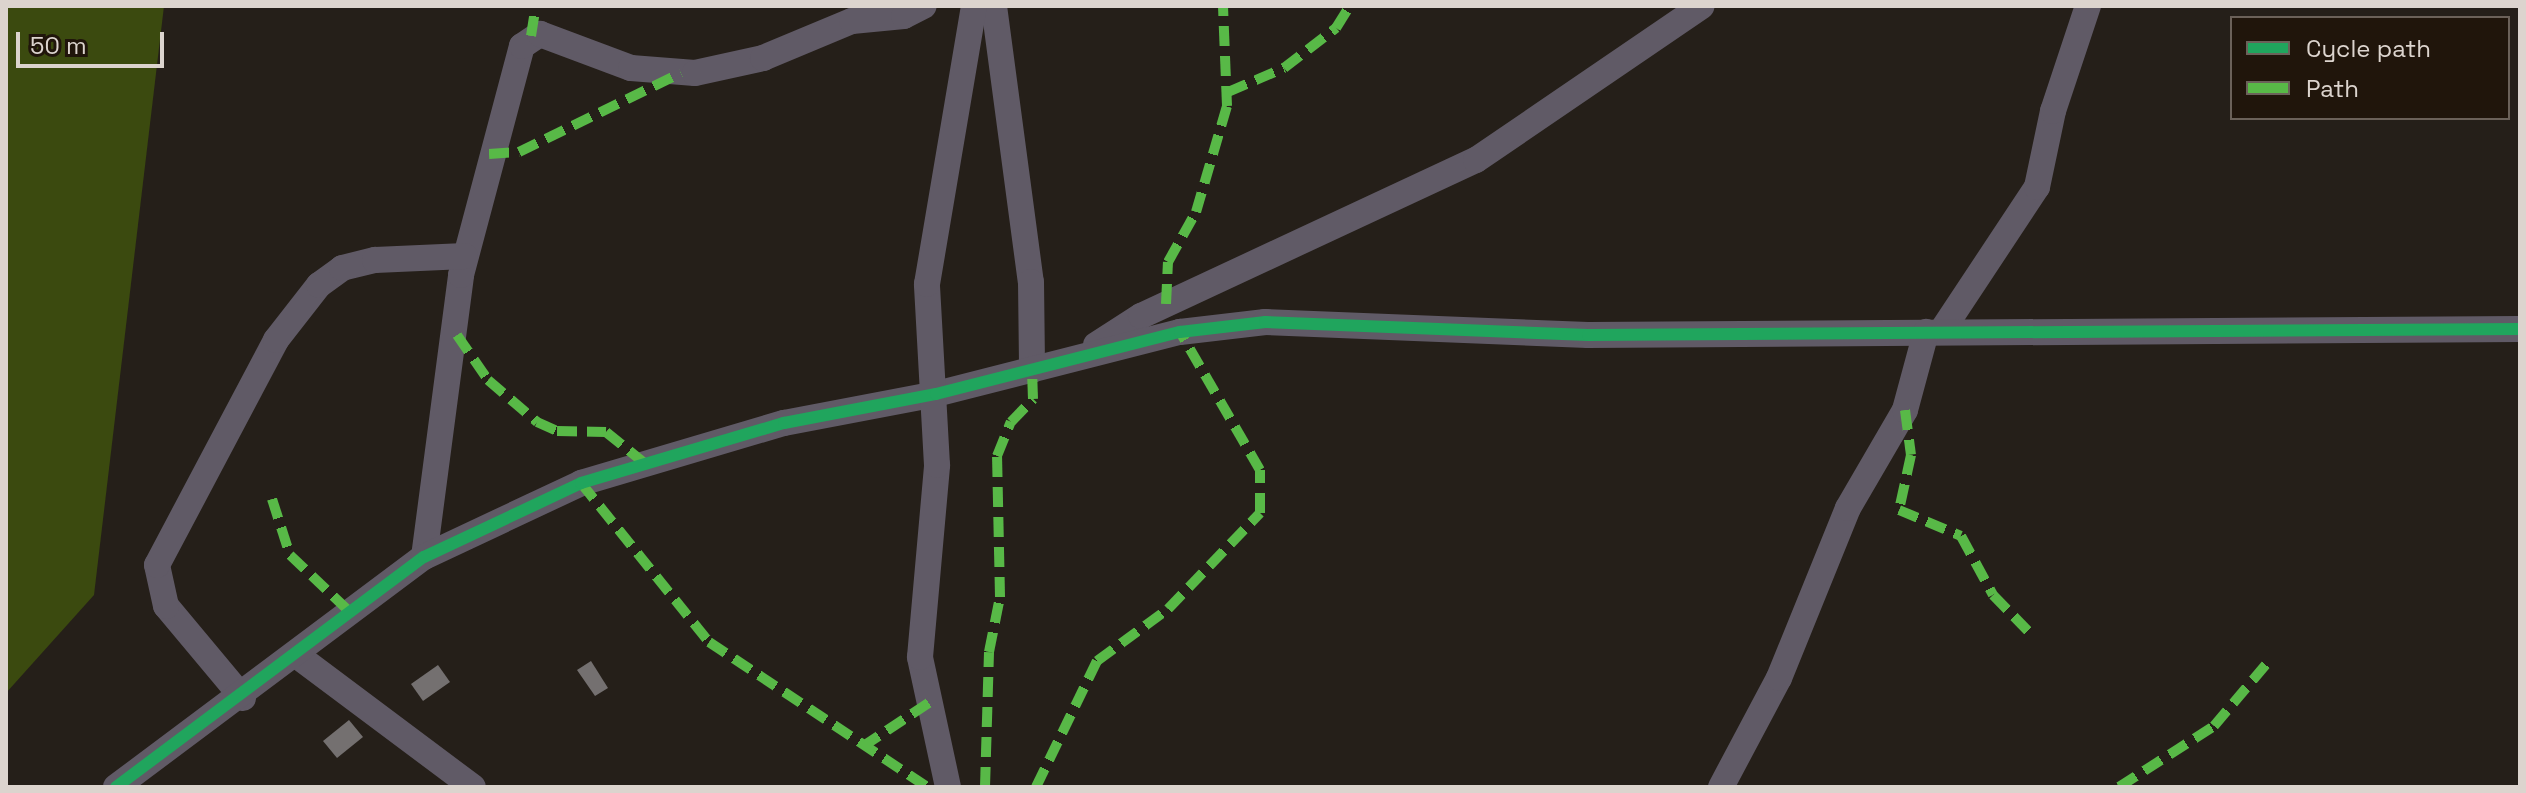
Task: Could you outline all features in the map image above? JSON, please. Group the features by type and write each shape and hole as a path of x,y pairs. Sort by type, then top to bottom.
{"street":[{"path":"424,557 465,256 505,90 531,36 631,68 695,73 763,58 852,21 904,16 924,6"},
{"path":"948,787 920,657 934,522 936,394 925,344 927,284 974,6"},
{"path":"994,6 1031,282 1032,370"},
{"path":"1087,352 1141,316 1476,160 1702,6"},
{"path":"1721,787 1779,678 1848,508 1905,410 1934,332 2037,187 2088,6"},
{"path":"243,698 166,606 157,588 163,552 276,340 319,285 342,268 375,260 465,256"},
{"path":"116,787 299,657 424,557 557,493 643,462 784,423 936,394 1032,370 1087,352 1265,322 1588,335 2520,329"},
{"path":"299,657 473,787"}],"green space":[{"path":"6,6 164,6 94,595 6,693"}],"building":[{"path":"591,661 608,688 595,696 577,670"},
{"path":"438,665 450,682 423,701 411,684"},
{"path":"349,720 363,737 337,758 323,741"}],"marked path":[{"path":"531,36 536,6"},
{"path":"1166,304 1168,262 1196,212 1227,106 1223,6"},
{"path":"1228,92 1284,68 1336,28 1350,6"},
{"path":"489,154 519,152 681,73"},
{"path":"1036,787 1097,661 1168,609 1260,513 1260,470 1180,332"},
{"path":"457,335 488,380 537,422 557,431 606,432 643,462"},
{"path":"985,787 989,652 1000,597 997,456 1011,422 1033,399 1032,370"},
{"path":"1905,410 1911,455 1899,510 1961,536 1993,595 2029,632"},
{"path":"581,483 709,642 927,787"},
{"path":"272,499 290,555 351,613"},
{"path":"2119,787 2214,726 2269,661"},
{"path":"862,747 930,702"}],"cycle path":[{"path":"116,787 424,557 581,483 784,423 936,394 1180,332 1265,322 1588,335 2520,329"}]}
